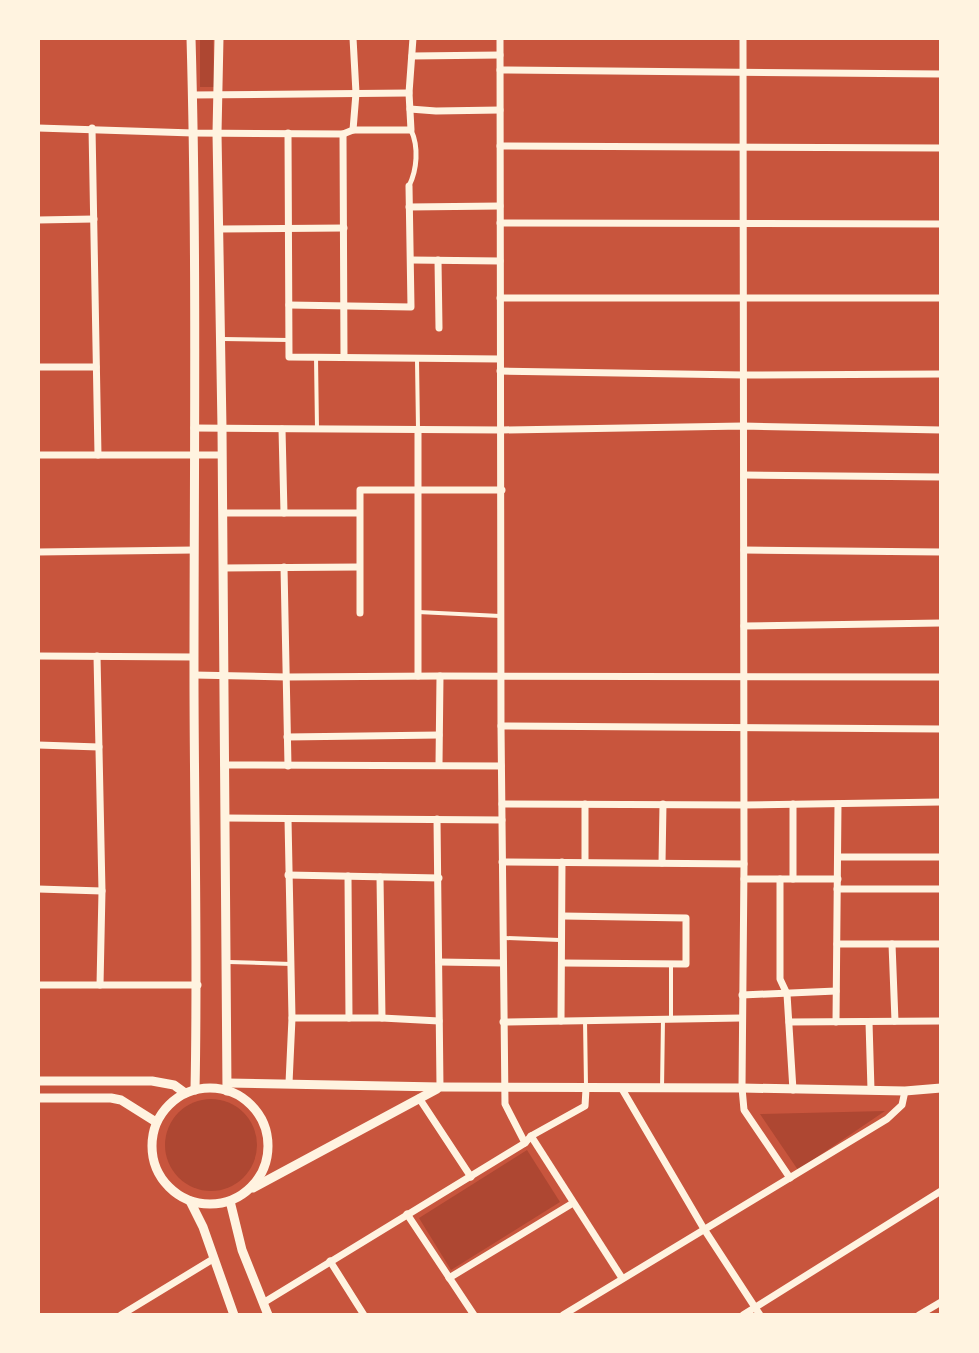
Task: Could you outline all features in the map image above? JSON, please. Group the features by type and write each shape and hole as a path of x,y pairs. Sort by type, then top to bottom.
{"street":[{"path":"190,1092 198,985 191,38"},
{"path":"219,38 217,133 227,1087"},
{"path":"353,38 356,93 353,130"},
{"path":"289,305 411,307 409,186 416,155 409,93 413,38"},
{"path":"500,38 503,1022 505,1104 525,1143"},
{"path":"743,38 742,1088 744,1110 790,1178"},
{"path":"412,56 500,55"},
{"path":"500,70 941,74"},
{"path":"192,95 409,93"},
{"path":"410,109 500,110"},
{"path":"38,128 343,134 353,130 411,130"},
{"path":"92,128 98,455"},
{"path":"288,133 289,357 500,359"},
{"path":"343,134 344,357"},
{"path":"500,146 941,148"},
{"path":"409,207 500,206"},
{"path":"38,220 94,219"},
{"path":"500,223 941,224"},
{"path":"220,229 344,228"},
{"path":"411,260 500,261"},
{"path":"438,260 439,328"},
{"path":"500,298 941,298"},
{"path":"38,367 96,367"},
{"path":"500,371 941,374"},
{"path":"194,428 502,430 743,426 941,430"},
{"path":"282,429 284,513"},
{"path":"418,429 418,676"},
{"path":"38,455 222,455"},
{"path":"744,475 941,477"},
{"path":"360,613 360,490 502,490"},
{"path":"223,513 359,513"},
{"path":"38,552 194,550"},
{"path":"744,550 941,552"},
{"path":"284,567 288,766"},
{"path":"223,568 359,567"},
{"path":"744,626 941,623"},
{"path":"38,656 194,657"},
{"path":"97,656 102,891 100,985"},
{"path":"194,675 941,677"},
{"path":"439,765 440,676"},
{"path":"501,726 941,729"},
{"path":"287,737 439,735"},
{"path":"38,745 99,747"},
{"path":"224,765 501,766"},
{"path":"502,804 941,802"},
{"path":"585,804 585,862"},
{"path":"662,863 663,804"},
{"path":"793,804 793,879"},
{"path":"836,1022 838,804"},
{"path":"225,818 502,820"},
{"path":"288,819 292,1018 289,1083"},
{"path":"437,819 440,1087"},
{"path":"838,857 941,857"},
{"path":"502,862 744,864"},
{"path":"561,1021 562,862"},
{"path":"288,875 439,878"},
{"path":"348,876 349,1018"},
{"path":"380,877 382,1018"},
{"path":"744,879 838,879"},
{"path":"780,879 780,979 787,994 793,1090"},
{"path":"38,889 102,891"},
{"path":"837,889 941,889"},
{"path":"562,963 686,964 686,918 563,916"},
{"path":"837,944 941,944"},
{"path":"892,944 895,1021"},
{"path":"439,962 503,963"},
{"path":"38,985 198,985"},
{"path":"742,995 836,991"},
{"path":"292,1018 439,1021"},
{"path":"503,1022 741,1018"},
{"path":"789,1022 941,1021"},
{"path":"869,1022 871,1090"},
{"path":"38,1081 152,1081 190,1092"},
{"path":"440,1087 230,1201 210,1204 190,1201 173,1191 157,1172 151,1147 156,1122 168,1105 190,1092 208,1088 289,1083 586,1089 905,1091 941,1088"},
{"path":"227,1087 253,1108 263,1123 268,1142 262,1172 246,1192"},
{"path":"263,1303 471,1177 531,1136 585,1106 586,1089"},
{"path":"622,1089 704,1229 757,1311"},
{"path":"563,1315 887,1119 902,1105 905,1091"},
{"path":"38,1098 121,1100 156,1122"},
{"path":"419,1098 471,1177"},
{"path":"531,1136 622,1278"},
{"path":"743,1315 757,1311 941,1191"},
{"path":"190,1201 203,1227 234,1315"},
{"path":"230,1201 242,1250 268,1315"},
{"path":"449,1278 573,1203"},
{"path":"407,1214 474,1315"},
{"path":"121,1315 213,1259"},
{"path":"330,1261 364,1315"},
{"path":"919,1315 941,1302"}],"lane":[{"path":"221,339 289,340"},
{"path":"316,357 317,429"},
{"path":"417,358 418,429"},
{"path":"418,612 502,616"},
{"path":"503,938 562,940"},
{"path":"226,962 291,964"},
{"path":"662,1089 671,964"},
{"path":"585,1020 586,1089"}],"shaded area":[{"path":"200,38 213,38 214,87 200,87"},
{"path":"211,1099 229,1102 244,1112 254,1127 257,1145 254,1163 244,1178 229,1188 211,1191 193,1188 178,1178 168,1163 165,1145 168,1127 178,1112 193,1102"},
{"path":"885,1111 798,1170 760,1114"},
{"path":"527,1150 560,1202 451,1270 419,1218"}]}
